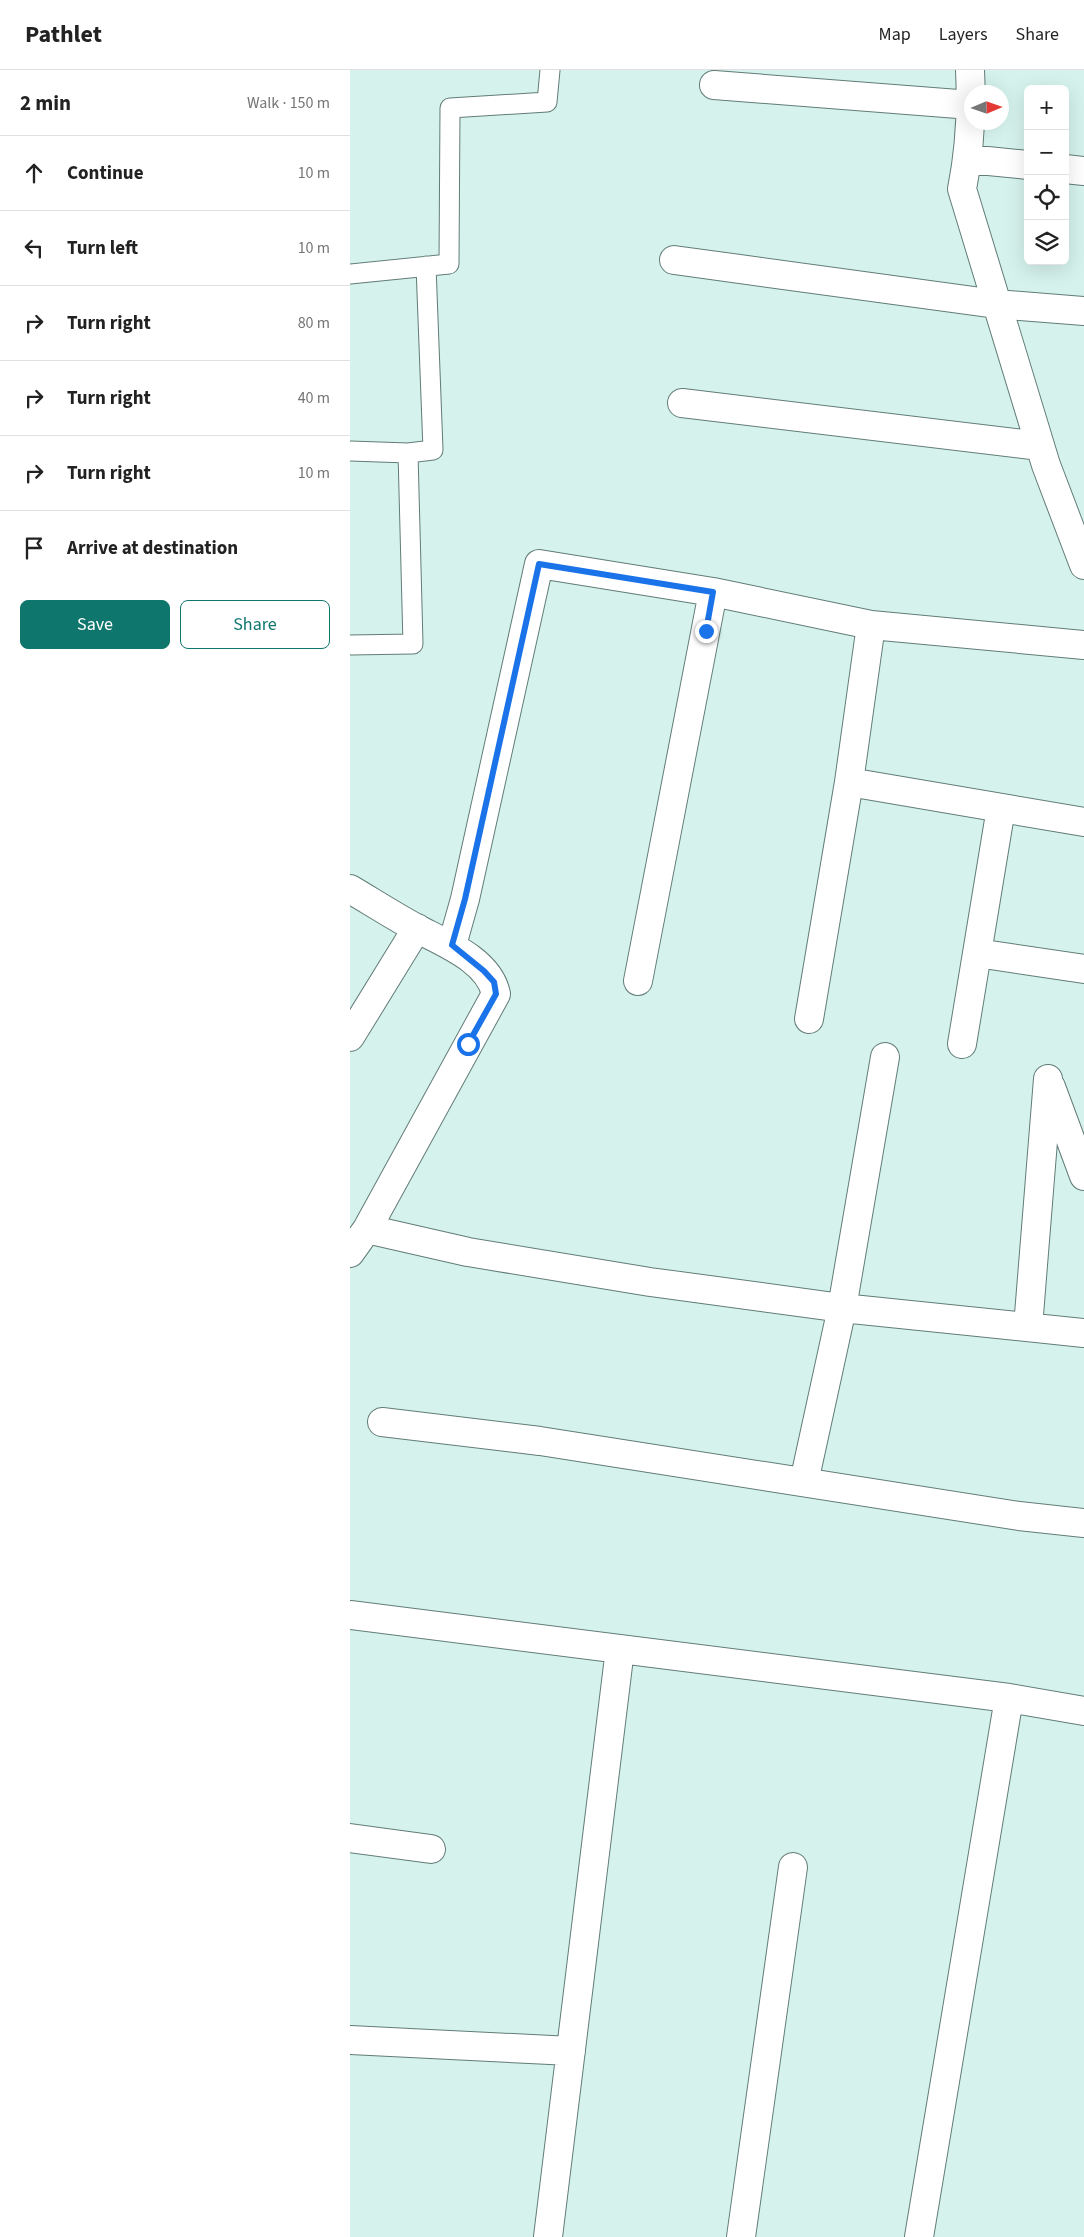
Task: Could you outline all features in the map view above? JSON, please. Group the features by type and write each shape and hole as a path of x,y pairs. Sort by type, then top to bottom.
{"street":[{"path":"970,70 970,85"},
{"path":"714,85 964,104"},
{"path":"970,130 968,159 962,189 1040,446 1084,566"},
{"path":"968,159 1024,165"},
{"path":"1069,169 1084,171"},
{"path":"674,260 996,304 1084,311"},
{"path":"682,403 1040,446"},
{"path":"452,945 465,899 539,564 713,592 871,625 1084,645"},
{"path":"638,981 713,592"},
{"path":"809,1019 849,782 871,625"},
{"path":"849,782 1084,822"},
{"path":"962,1044 1001,808"},
{"path":"350,889 417,928 452,945 484,971 494,982 496,994 367,1229 350,1253"},
{"path":"350,1037 417,928"},
{"path":"977,952 1084,969"},
{"path":"804,1482 842,1308 885,1057"},
{"path":"1028,1327 1048,1079 1084,1176"},
{"path":"367,1229 477,1254 650,1282 842,1308 1084,1333"},
{"path":"382,1422 540,1441 1019,1516 1084,1522"},
{"path":"350,1615 1010,1698 1084,1711"},
{"path":"548,2237 620,1649"},
{"path":"919,2237 1010,1698"},
{"path":"350,1838 431,1849"},
{"path":"741,2237 793,1867"},
{"path":"350,2040 571,2052"}],"lane":[{"path":"350,274 449,264 450,108 547,102 550,70"},
{"path":"350,451 408,453 432,450 426,266"},
{"path":"350,645 413,644 408,453"}],"route":[{"path":"468,1044 496,994 494,982 484,971 452,945 465,899 539,564 713,592 706,631"}]}
